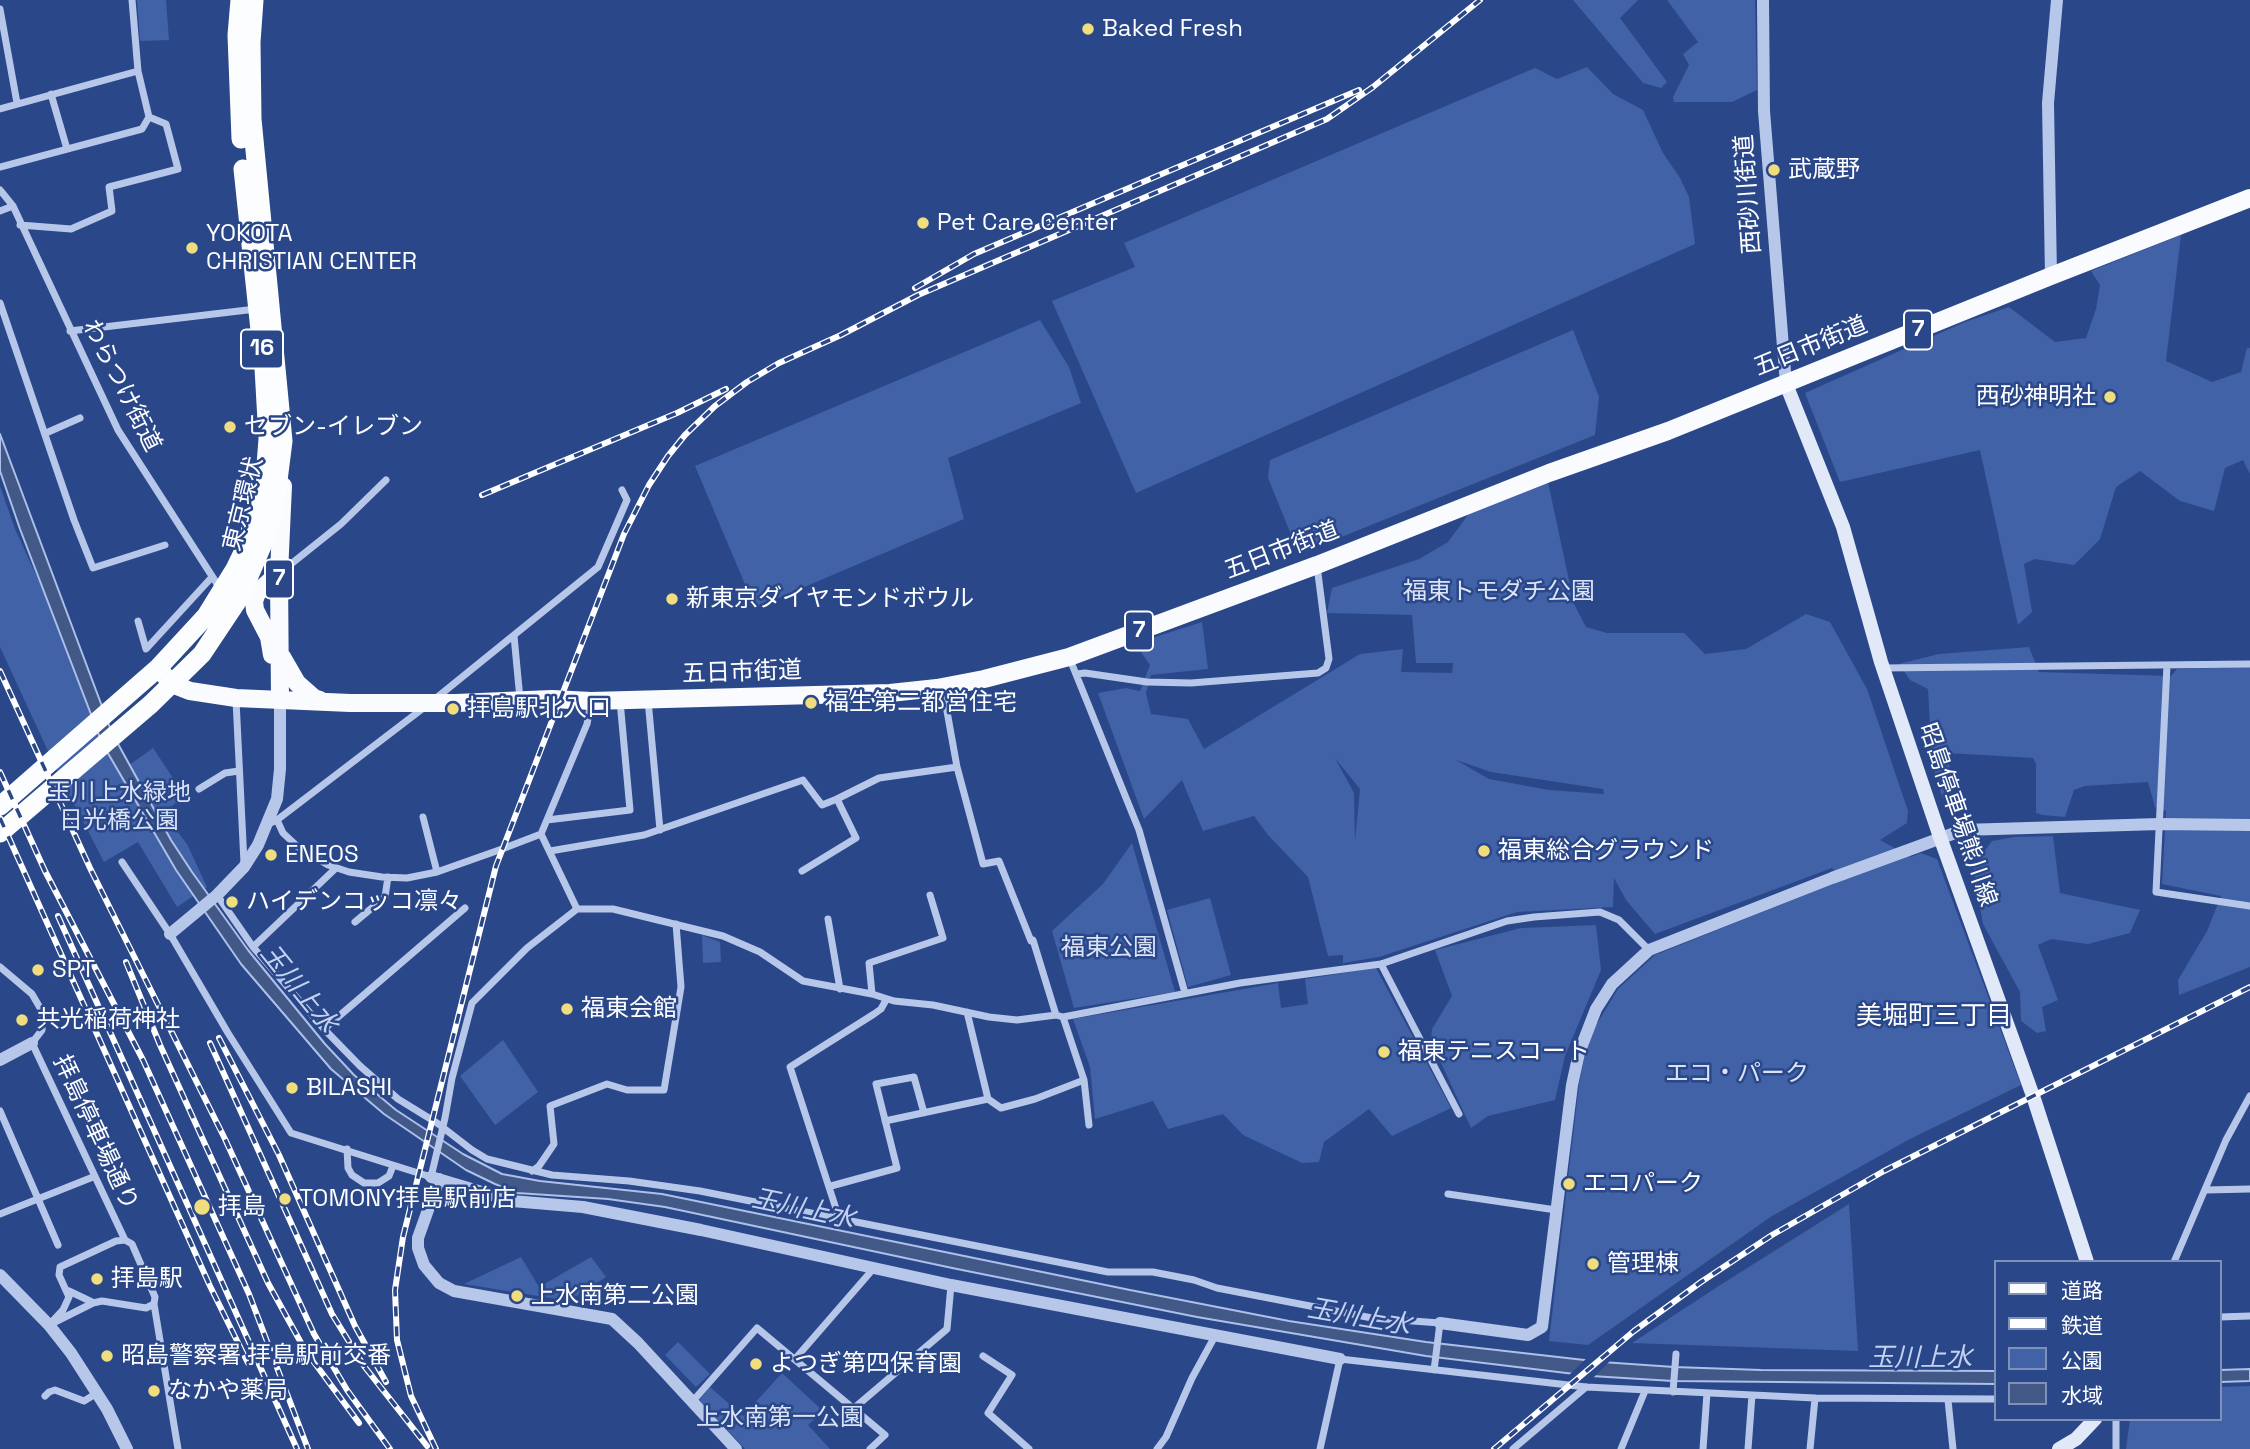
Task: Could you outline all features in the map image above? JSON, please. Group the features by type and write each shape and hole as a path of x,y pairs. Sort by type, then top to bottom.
{"highway":[{"name":"東京環状","path":"0,806 159,668 206,616 217,584 246,545 265,478 268,439 238,106 237,35 240,0"},
{"name":"東京環状","path":"0,833 151,704 201,654 240,597 265,539 275,503 283,441 253,119 251,42 254,0"}],"main road":[{"name":"五日市街道","path":"172,684 190,691 236,698 428,704 890,693 943,686 1069,657 1317,565 1549,473 1668,431 2250,198"},
{"name":"昭島停車場熊川線","path":"1786,384 1843,527 1882,668 2026,1077 2086,1260"},
{"name":"7","path":"280,699 279,573 284,502 282,458"},
{"path":"279,573 257,593 254,601 255,610 272,649 273,676 280,699"},
{"path":"280,646 285,666 297,683 314,698 328,702"},
{"path":"159,668 172,684"},
{"path":"2059,1449 2076,1439 2093,1421"}],"street":[{"path":"0,167 142,129 149,117 138,71 132,0"},
{"name":"西砂川街道","path":"1763,0 1764,111 1786,384"},
{"path":"2051,276 2048,103 2057,0"},
{"path":"0,9 17,103"},
{"path":"0,108 138,71"},
{"path":"51,94 67,149"},
{"path":"20,225 71,229 112,211 108,187 178,169 166,124 149,117"},
{"name":"わらつけ街道","path":"0,190 13,206 118,430 217,584"},
{"path":"0,211 13,206"},
{"path":"0,303 93,568 165,545"},
{"path":"70,331 257,309"},
{"path":"46,433 80,418"},
{"path":"279,573 341,524 386,480"},
{"path":"170,933 214,897 244,867 273,822 428,704 598,567 626,500 622,490"},
{"path":"1076,674 1147,682 1191,683 1318,673 1326,668 1329,659 1317,565"},
{"path":"138,621 146,649 217,584"},
{"path":"514,636 520,700"},
{"path":"1069,657 1139,830 1185,993"},
{"path":"1882,668 2250,664"},
{"path":"2168,665 2156,891 2250,906"},
{"path":"943,686 957,767 983,863 999,860 1032,940 1084,1080 1089,1125"},
{"path":"236,698 244,867"},
{"path":"273,822 280,769 280,699"},
{"path":"547,820 630,810 620,700"},
{"path":"648,700 660,830"},
{"path":"273,822 298,847 336,868 349,872 407,878 437,872 541,834 587,724 591,701"},
{"path":"550,851 644,835 803,780 822,805 879,778 957,767"},
{"path":"199,789 225,773 239,772"},
{"path":"803,871 856,838 837,799"},
{"path":"423,817 437,872"},
{"path":"214,897 324,1029 360,1066 398,1099 442,1131 488,1159 532,1171 700,1191 1108,1272 1153,1272 1194,1280 1217,1288 1372,1318 1528,1335 1542,1327 1572,1086 1586,1030 1612,984 1649,950 1963,830 2159,824 2250,825"},
{"path":"541,834 577,909"},
{"path":"122,862 170,933 228,1033 291,1133 393,1166 512,1200 583,1207 951,1284 1340,1359 1586,1387 1645,1391 1815,1398 1994,1399"},
{"path":"254,947 336,868"},
{"path":"355,922 385,897 388,877"},
{"path":"872,994 869,963 943,938 930,895"},
{"path":"324,1029 465,908"},
{"path":"736,1449 638,1343 612,1319 454,1291 439,1283 424,1265 418,1248 418,1238 435,1178 434,1162 452,1078 472,1003 527,948 577,909 612,909 723,936 760,952 803,981 872,994 886,1000 1017,1020 1060,1016 1240,983 1381,964 1507,921 1600,912 1619,920 1649,950"},
{"path":"828,919 839,989"},
{"path":"532,1171 539,1166 554,1144 550,1106 607,1084 627,1090 664,1090 681,987 676,924"},
{"path":"1381,964 1459,1114"},
{"path":"0,967 32,993 43,1013 42,1030 32,1043 0,1060"},
{"path":"839,1217 790,1067 874,1014 886,1000"},
{"path":"967,1012 988,1098 1001,1108 1035,1099 1084,1080"},
{"name":"拝島停車場通り","path":"32,1043 93,1177 125,1240 132,1244 155,1297 154,1304"},
{"path":"831,1186 897,1168 876,1084 914,1077 924,1113"},
{"path":"2175,1260 2226,1140 2250,1096"},
{"path":"885,1121 988,1098"},
{"path":"0,1111 58,1245"},
{"path":"347,1149 348,1167 352,1175 364,1183 378,1183 389,1176 393,1166"},
{"path":"0,1214 93,1177"},
{"path":"2206,1190 2250,1189"},
{"path":"1448,1194 1556,1210"},
{"path":"49,1325 67,1304 69,1297 59,1275 60,1267 116,1241 125,1240"},
{"path":"795,1359 875,1268"},
{"path":"0,1275 49,1325 97,1392 127,1449"},
{"path":"853,1409 947,1329 951,1284"},
{"path":"65,1289 93,1303"},
{"path":"49,1325 102,1301 146,1308 154,1304 178,1449"},
{"path":"2222,1317 2250,1316"},
{"path":"1434,1370 1439,1327"},
{"path":"692,1402 757,1328 885,1435 870,1449"},
{"path":"1157,1449 1166,1437 1192,1378 1215,1336"},
{"path":"1673,1392 1676,1354"},
{"path":"984,1356 1012,1375 988,1413 1029,1449"},
{"path":"1320,1449 1340,1359"},
{"path":"1513,1449 1586,1387"},
{"path":"45,1396 55,1390 83,1401 97,1392"},
{"path":"1621,1449 1645,1391"},
{"path":"1703,1449 1707,1393"},
{"path":"1748,1449 1752,1395"},
{"path":"1810,1449 1815,1398"},
{"path":"1948,1399 1952,1449"},
{"path":"2116,1421 2116,1449"}],"green space":[{"path":"137,0 166,0 169,40 140,41"},
{"path":"1573,0 1638,0 1620,18 1667,82 1661,88 1643,83"},
{"path":"1667,0 1755,0 1757,90 1732,102 1674,102 1673,97 1689,65 1683,54 1698,42"},
{"path":"1587,67 1613,94 1643,110 1663,153 1689,197 1695,244 1136,493 1052,301 1135,267 1124,243 1535,68 1557,79"},
{"path":"2181,235 2166,361 2212,382 2241,372 2247,348 2250,348 2250,474 2243,460 2225,468 2214,511 2180,501 2140,471 2116,487 2100,539 2074,565 2035,559 2024,564 2032,612 2018,625 1980,450 1840,482 1805,393 1965,322 2009,307 2055,342 2086,338 2096,309 2100,285 2091,271"},
{"path":"1040,320 1069,367 1081,403 948,458 964,519 755,608 695,466"},
{"path":"1573,330 1599,397 1595,435 1299,554 1268,478 1270,460"},
{"path":"1548,482 1574,604 1586,627 1607,633 1684,633 1705,654 1746,649 1806,614 1830,622 1867,689 1908,811 1907,823 1880,840 1911,857 1921,853 1937,859 2021,1085 1910,1139 1772,1216 1588,1345 1549,1341 1579,1084 1592,1032 1618,989 1655,955 1842,880 1832,868 1655,934 1626,900 1614,878 1613,907 1517,912 1379,957 1343,963 1343,955 1328,956 1308,877 1268,835 1254,816 1203,831 1182,780 1144,819 1098,693 1126,688 1140,691 1150,665 1136,645 1202,622 1208,669 1151,675 1146,693 1151,714 1188,719 1204,749 1360,654 1403,649 1401,672 1452,673 1453,663 1416,663 1412,615 1327,613 1332,588 1419,559 1448,542 1470,512","holes":["1335,758 1360,789 1355,841 1354,793","1456,760 1491,772 1603,789 1604,794 1549,790 1489,779"]},
{"name":"玉川上水緑地 日光橋公園","path":"0,486 15,529 125,768 153,748 185,796 163,813 187,844 207,887 177,907 138,842 104,862 59,775 0,647"},
{"path":"2029,647 2039,672 2171,676 2177,669 2250,667 2250,967 2179,995 2178,980 2207,931 2221,896 2162,884 2166,811 2155,807 2148,782 2085,786 2074,790 2065,817 2043,815 2036,813 2036,764 2033,758 1948,753 1953,802 1943,799 1932,764 1928,689 1910,680 1899,664 1939,654"},
{"path":"2053,836 2060,893 2140,910 2130,933 2088,944 2051,939 2038,945 2058,1000 2042,1007 2046,1031 2037,1033 2021,1021 2020,992 1983,924 1973,867 1992,841 2014,837"},
{"name":"福東公園","path":"1132,843 1175,992 1074,1008 1052,931 1103,884"},
{"path":"1210,898 1231,975 1188,987 1167,910"},
{"path":"1596,925 1601,970 1565,1056 1555,1100 1488,1116 1471,1128 1431,1041 1432,1029 1452,996 1435,950 1521,928"},
{"path":"702,935 720,942 721,962 703,963"},
{"path":"1376,968 1451,1108 1392,1136 1369,1109 1324,1142 1319,1162 1302,1163 1243,1135 1223,1114 1168,1129 1153,1101 1095,1119 1090,1067 1073,1019 1278,983 1281,1008 1308,1004 1305,979"},
{"path":"503,1040 538,1092 495,1125 460,1076"},
{"path":"1849,1204 1858,1351 1632,1343 1717,1287"},
{"path":"521,1257 539,1287 591,1257 606,1277 569,1301 464,1284"},
{"path":"678,1342 710,1374 696,1387 665,1355"},
{"name":"上水南第一公園","path":"782,1373 823,1411 808,1425 830,1449 745,1449 699,1400 710,1387 743,1416"},
{"path":"2250,1386 2250,1449 2126,1449 2130,1421 2222,1421 2222,1387"}],"water":[{"path":"0,434 112,733 171,840 192,872 248,950 354,1075 396,1110 463,1154 502,1174 540,1181 662,1194 1289,1321 1426,1342 1602,1362 1674,1367 1994,1371 1994,1384 1673,1381 1591,1376 1426,1356 1197,1317 665,1207 608,1199 517,1193 495,1184 466,1170 384,1114 331,1069 241,964 176,870 102,743 0,471"},
{"path":"2250,1369 2250,1381 2222,1382 2222,1370"}],"pier":[{"path":"1588,1357 1612,1359 1592,1379 1568,1376"}],"railway":[{"path":"436,1449 411,1396 397,1340 395,1290 403,1237 496,866 624,534 649,485 668,456 715,406 779,363 918,295 1327,119 1373,87 1480,0"},
{"path":"915,288 974,254 1359,90"},
{"path":"482,495 677,413 726,389"},
{"path":"0,671 90,868 225,1139 314,1334 347,1390 390,1449"},
{"path":"0,772 45,871 143,1060 249,1294 308,1449"},
{"path":"0,818 210,1286 248,1363"},
{"path":"58,916 297,1449"},
{"path":"126,962 160,1045 268,1283 305,1350 359,1423"},
{"path":"1494,1449 1634,1331 1772,1235 1884,1171 2250,987"},
{"path":"219,1038 279,1155 355,1326 386,1382"},
{"path":"210,1043 332,1314 364,1366 427,1446"}],"place":[{"name":"Baked Fresh","path":"1088,29"},
{"name":"武蔵野","path":"1774,170"},
{"name":"Pet Care Center","path":"923,223"},
{"name":"YOKOTA CHRISTIAN CENTER","path":"192,248"},
{"name":"西砂神明社","path":"2110,397"},
{"name":"セブン-イレブン","path":"230,427"},
{"name":"新東京ダイヤモンドボウル","path":"672,599"},
{"name":"福生第二都営住宅","path":"811,703"},
{"name":"拝島駅北入口","path":"453,709"},
{"name":"福東総合グラウンド","path":"1484,851"},
{"name":"ENEOS","path":"271,855"},
{"name":"ハイデンコッコ凛々","path":"232,902"},
{"name":"SPT","path":"38,970"},
{"name":"福東会館","path":"567,1009"},
{"name":"共光稲荷神社","path":"22,1020"},
{"name":"福東テニスコート","path":"1384,1052"},
{"name":"BILASHI","path":"292,1088"},
{"name":"エコパーク","path":"1569,1184"},
{"name":"TOMONY拝島駅前店","path":"285,1199"},
{"name":"拝島","path":"202,1207"},
{"name":"管理棟","path":"1593,1264"},
{"name":"拝島駅","path":"97,1279"},
{"name":"上水南第二公園","path":"517,1296"},
{"name":"昭島警察署 拝島駅前交番","path":"107,1356"},
{"name":"よつぎ第四保育園","path":"756,1364"},
{"name":"なかや薬局","path":"154,1391"}],"district":[{"name":"美堀町三丁目","path":"1934,1017"}],"park label":[{"name":"福東トモダチ公園","path":"1499,592"},
{"name":"エコ・パーク","path":"1737,1074"}],"water label":[{"name":"玉川上水","path":"298,989"},
{"name":"玉川上水","path":"803,1210"},
{"name":"玉川上水","path":"1359,1318"},
{"name":"玉川上水","path":"1920,1359"}]}
